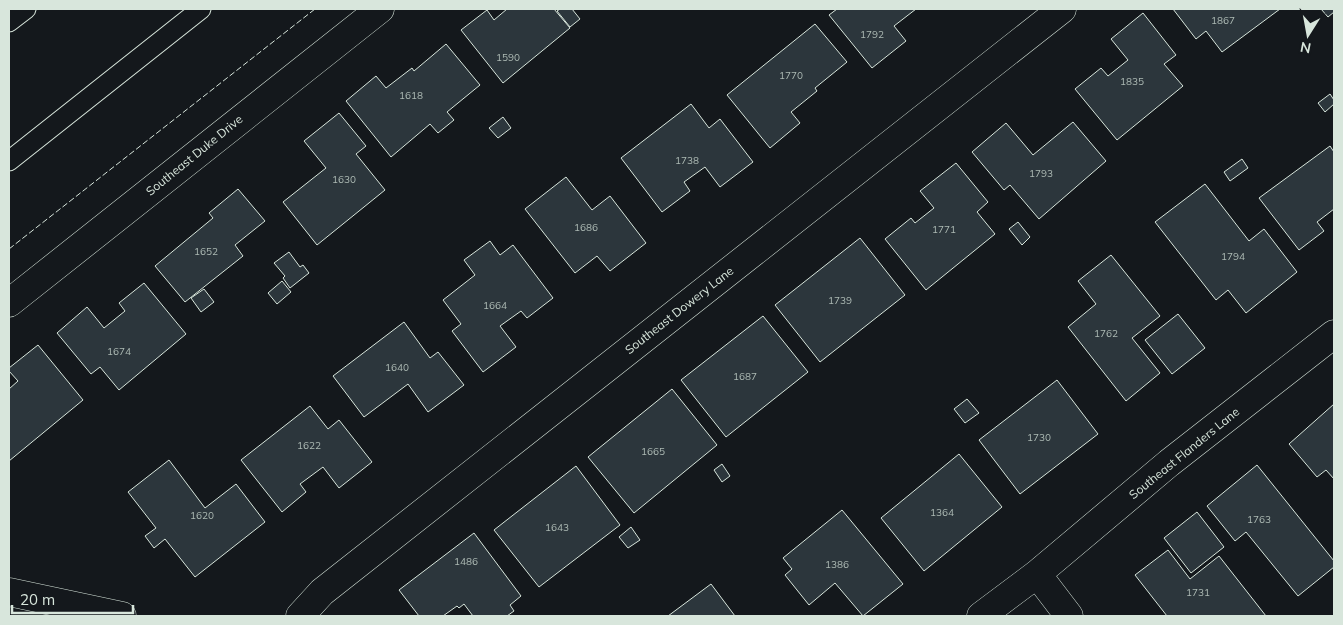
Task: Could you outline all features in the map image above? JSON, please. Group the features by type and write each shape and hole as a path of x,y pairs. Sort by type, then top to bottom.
{"street":[{"name":"Southeast Duke Drive","path":"9,303 380,9"},
{"name":"Southeast Dowery Lane","path":"300,616 322,592 1062,9"},
{"name":"Southeast Flanders Lane","path":"981,616 1037,574 1169,463 1334,334"},
{"path":"1037,574 1069,616"},
{"path":"9,592 122,616"}],"lane":[{"path":"9,22 26,9"},
{"path":"9,161 201,9"}],"building":[{"path":"507,9 554,9 570,28 503,83 461,30 487,10 494,20"},
{"path":"560,9 572,9 580,19 570,27 557,11"},
{"path":"837,9 916,9 894,26 906,41 872,68 829,15"},
{"path":"1173,9 1280,9 1222,52 1206,31 1196,39"},
{"path":"1321,9 1334,9 1334,12 1328,17"},
{"path":"1143,13 1176,55 1164,64 1183,86 1117,140 1075,89 1101,68 1108,76 1128,60 1111,39"},
{"path":"815,24 847,62 815,88 817,91 791,112 800,123 770,148 727,95"},
{"path":"446,44 480,85 447,112 454,120 438,133 430,124 391,157 346,101 376,76 386,88 412,68 414,71"},
{"path":"1330,94 1334,104 1325,112 1318,103"},
{"path":"691,104 709,128 720,119 753,162 720,187 705,167 684,182 690,191 662,212 621,158"},
{"path":"339,113 366,146 356,154 385,190 317,245 283,202 326,168 304,141"},
{"path":"503,117 511,128 498,138 489,128"},
{"path":"1073,122 1106,161 1039,219 1010,185 1004,190 972,152 1006,123 1033,155"},
{"path":"1330,146 1334,152 1334,209 1317,222 1324,231 1299,250 1259,198"},
{"path":"1242,159 1248,168 1230,181 1224,172"},
{"path":"956,163 988,202 977,212 995,234 926,290 885,239 911,218 915,223 934,208 920,191"},
{"path":"566,177 592,210 610,196 646,243 610,271 597,256 575,273 525,209"},
{"path":"1205,184 1249,241 1264,229 1297,272 1246,313 1228,290 1216,300 1155,222"},
{"path":"238,189 265,221 235,245 243,256 185,302 155,266 213,218 209,213"},
{"path":"1018,222 1030,237 1022,245 1009,229"},
{"path":"860,238 905,295 820,362 775,305"},
{"path":"490,241 500,255 513,245 553,298 527,318 521,311 500,326 516,347 483,372 452,331 461,324 443,300 475,275 464,260"},
{"path":"289,252 300,267 303,265 309,273 290,288 283,278 285,276 274,263"},
{"path":"1111,255 1160,316 1132,338 1160,373 1126,401 1068,327 1096,304 1078,281"},
{"path":"282,281 291,292 277,304 268,293"},
{"path":"144,283 186,334 119,390 100,367 91,374 57,333 87,307 104,328 125,311 119,303"},
{"path":"204,289 214,302 201,312 191,298"},
{"path":"1178,314 1205,348 1172,374 1145,340"},
{"path":"763,316 808,372 726,437 681,380"},
{"path":"404,322 430,358 438,352 464,385 428,412 408,384 364,417 333,376"},
{"path":"38,345 83,400 9,461 9,389 18,381 9,371 9,368"},
{"path":"1057,380 1098,434 1020,494 979,440"},
{"path":"672,389 717,445 634,513 588,457"},
{"path":"967,399 979,413 965,423 954,409"},
{"path":"1334,404 1334,479 1326,470 1317,477 1289,444"},
{"path":"310,406 328,429 339,420 372,462 339,488 323,467 300,484 306,492 282,512 241,460"},
{"path":"959,454 1002,507 924,571 881,518"},
{"path":"169,460 205,508 236,484 265,522 195,577 165,539 154,548 145,536 156,528 128,492"},
{"path":"722,464 730,476 722,482 714,470"},
{"path":"1257,465 1334,561 1334,567 1298,596 1246,532 1235,541 1207,506"},
{"path":"576,466 620,525 539,587 494,530"},
{"path":"842,510 903,584 863,616 835,583 809,605 785,575 792,569 783,558"},
{"path":"1197,512 1224,547 1191,573 1164,538"},
{"path":"631,527 640,540 628,548 619,537"},
{"path":"474,533 521,596 510,605 514,611 507,616 473,616 464,604 459,608 457,606 443,616 419,616 399,590"},
{"path":"1168,550 1190,579 1219,556 1266,616 1167,616 1135,575"},
{"path":"711,584 735,616 668,616"}],"fence":[{"path":"9,249 315,9"}]}
